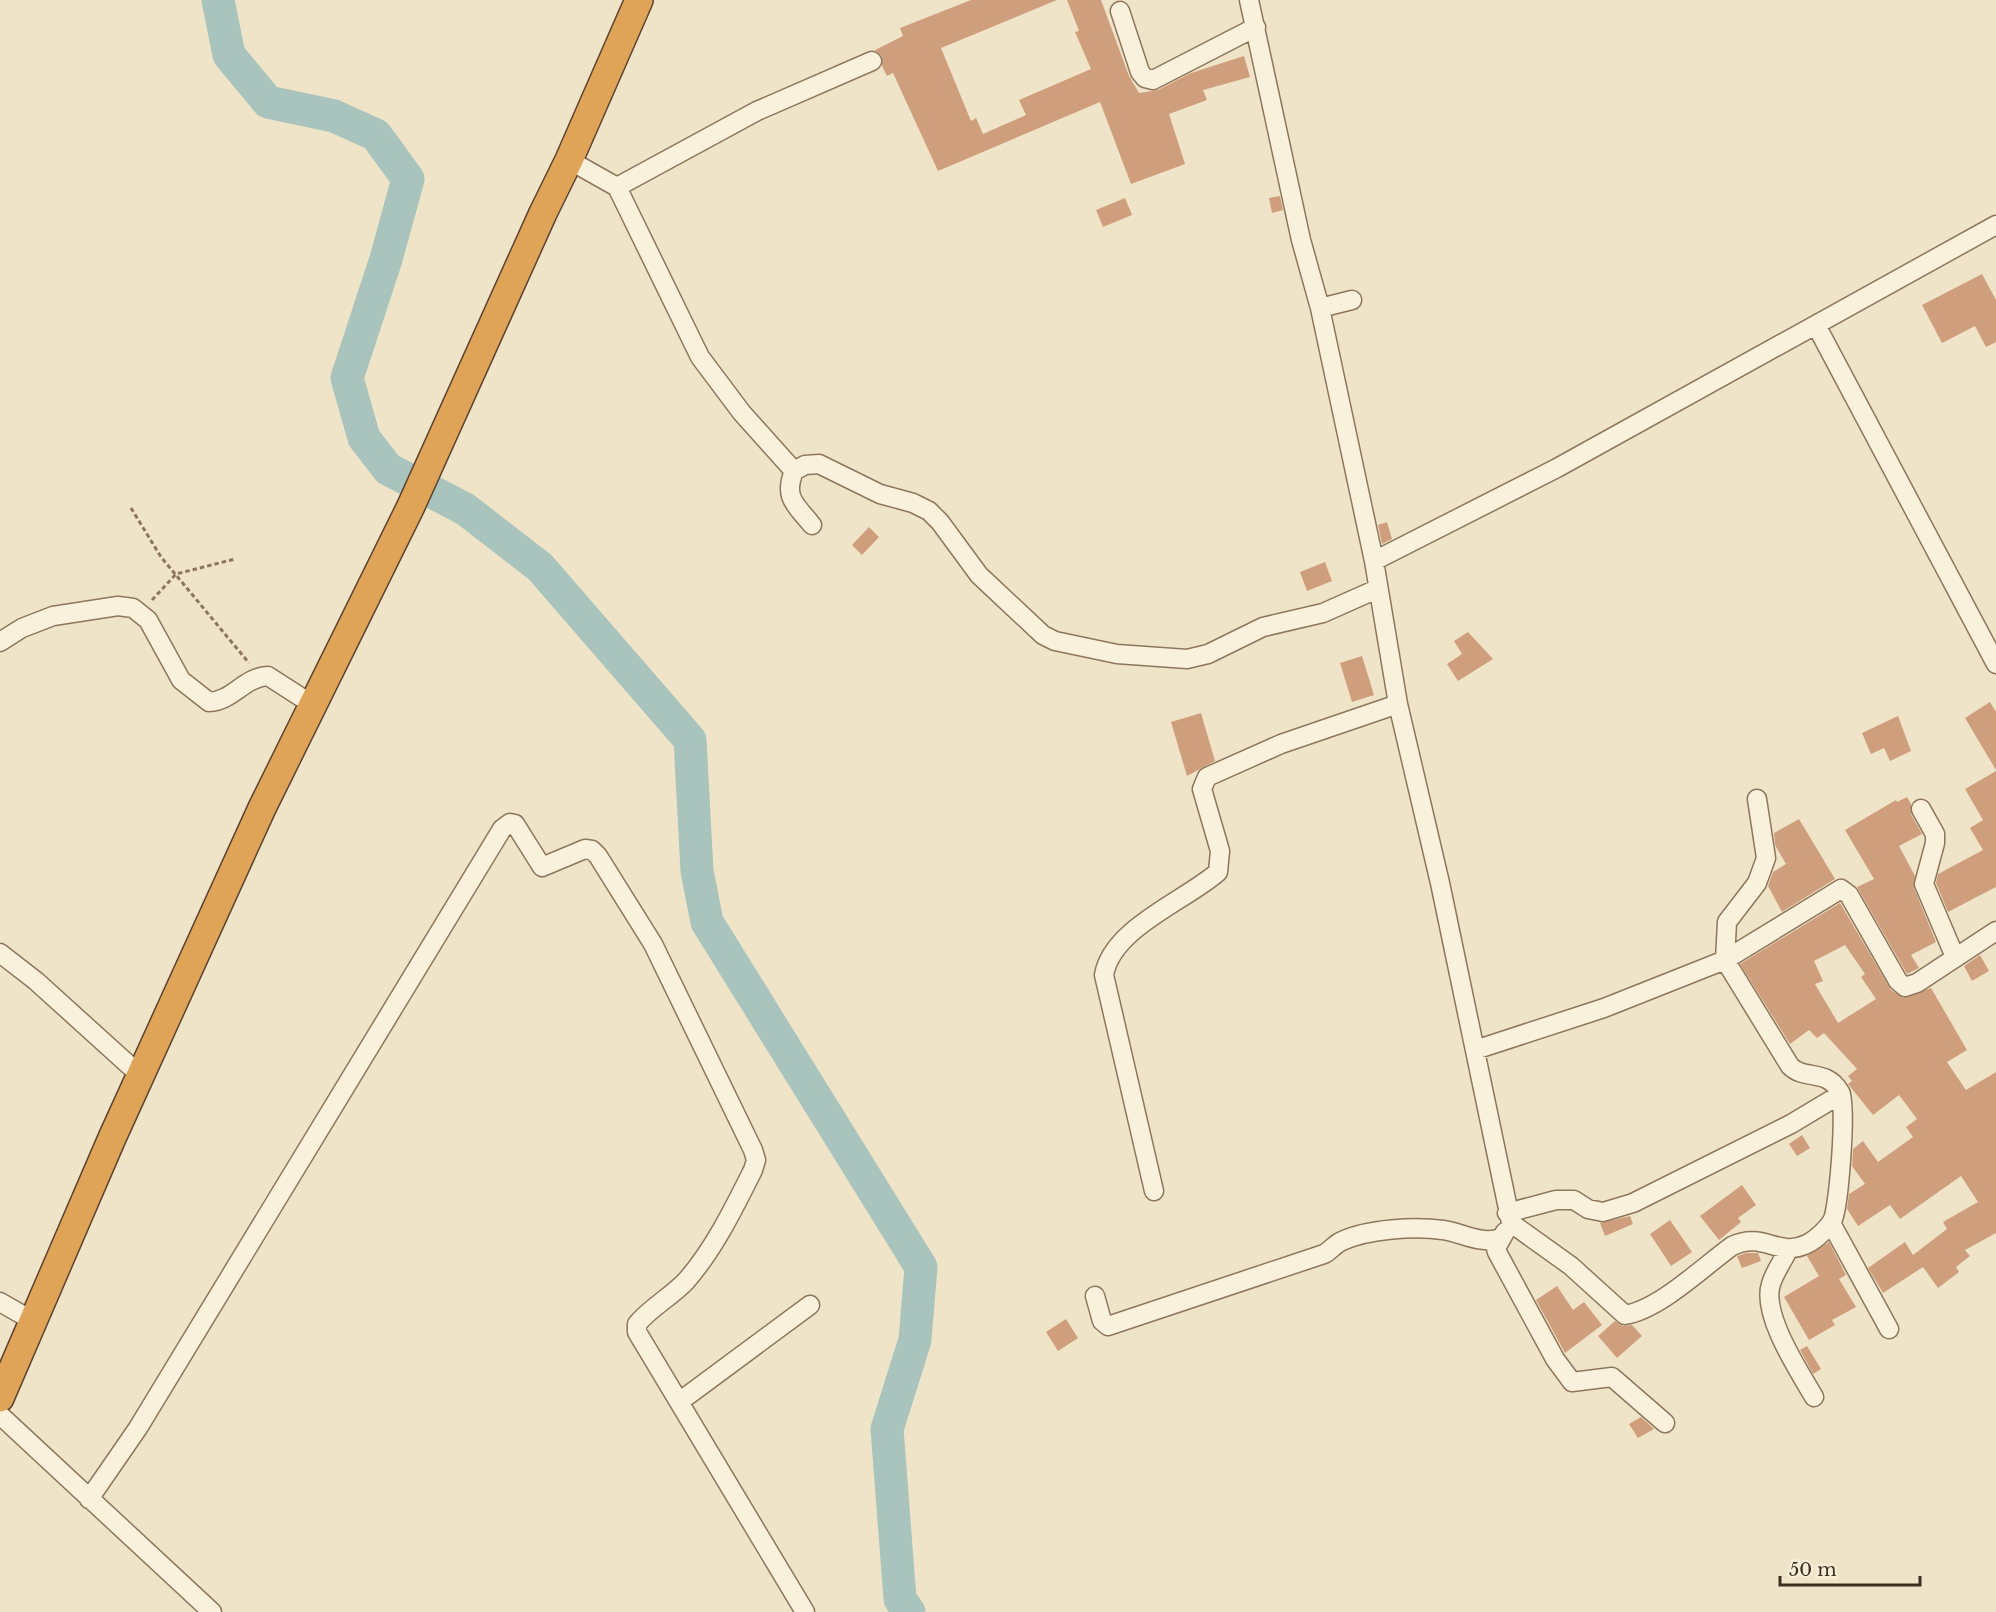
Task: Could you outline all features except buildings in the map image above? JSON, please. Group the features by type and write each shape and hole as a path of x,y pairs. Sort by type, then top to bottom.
{"highway":[{"path":"0,1398 141,1076 258,819 411,506 570,160 639,0"}],"street":[{"path":"1249,0 1301,240 1320,308 1374,561 1398,704 1440,883 1475,1050 1506,1225 1496,1248 1497,1252 1555,1359 1572,1382 1612,1377 1665,1423"},
{"path":"1120,11 1140,72 1145,78 1153,80 1256,27"},
{"path":"617,187 757,111 872,61"},
{"path":"570,160 617,187 700,357 742,413 794,471"},
{"path":"1374,561 1557,468 1996,225"},
{"path":"1320,308 1352,300"},
{"path":"1816,325 1996,664"},
{"path":"812,525 789,496 788,486 794,471 805,465 819,464 880,494 913,503 928,511 940,522 979,575 1043,635 1055,641 1117,654 1187,659 1208,654 1252,631 1323,613 1377,589"},
{"path":"0,642 22,627 53,616 118,606 133,608 143,614 181,680 208,702 219,702 259,676 268,676 313,705"},
{"path":"1154,1191 1104,975 1106,963 1122,941 1218,872 1220,851 1202,789 1207,777 1281,744 1398,704"},
{"path":"1506,1225 1571,1266 1625,1315 1641,1310 1732,1246 1745,1240 1788,1250 1808,1244 1831,1222 1838,1197 1844,1111 1841,1094 1831,1080 1819,1075 1796,1072 1790,1066 1725,960 1727,922 1757,883 1766,858 1757,799"},
{"path":"1921,809 1935,834 1935,843 1924,884 1955,957"},
{"path":"89,1499 138,1428 502,829 510,823 515,824 542,867 585,849 592,850 598,856 653,944 753,1150 756,1160 753,1170 707,1251 685,1282 637,1324 638,1332 805,1612"},
{"path":"1475,1050 1604,1008 1725,960 1841,889 1849,895 1901,985 1911,986 1996,931"},
{"path":"0,952 36,981 141,1076"},
{"path":"1095,1296 1102,1321 1108,1326 1324,1254 1342,1240 1371,1233 1431,1229 1485,1241 1506,1225 1556,1200 1574,1200 1588,1209 1603,1212 1633,1203 1791,1124 1841,1094"},
{"path":"1831,1222 1889,1329"},
{"path":"1788,1250 1771,1284 1769,1301 1787,1350 1814,1397"},
{"path":"0,1302 33,1321"},
{"path":"679,1402 810,1305"},
{"path":"0,1415 212,1612"}],"path":[{"path":"131,508 156,549 259,676"},
{"path":"143,614 159,591 176,574 235,559"}],"waterway":[{"path":"218,0 229,55 268,102 334,116 376,135 408,179 386,259 347,378 364,438 388,469 465,509 540,567 690,740 697,871 707,922 921,1267 915,1340 887,1429 900,1599 909,1612"}]}
